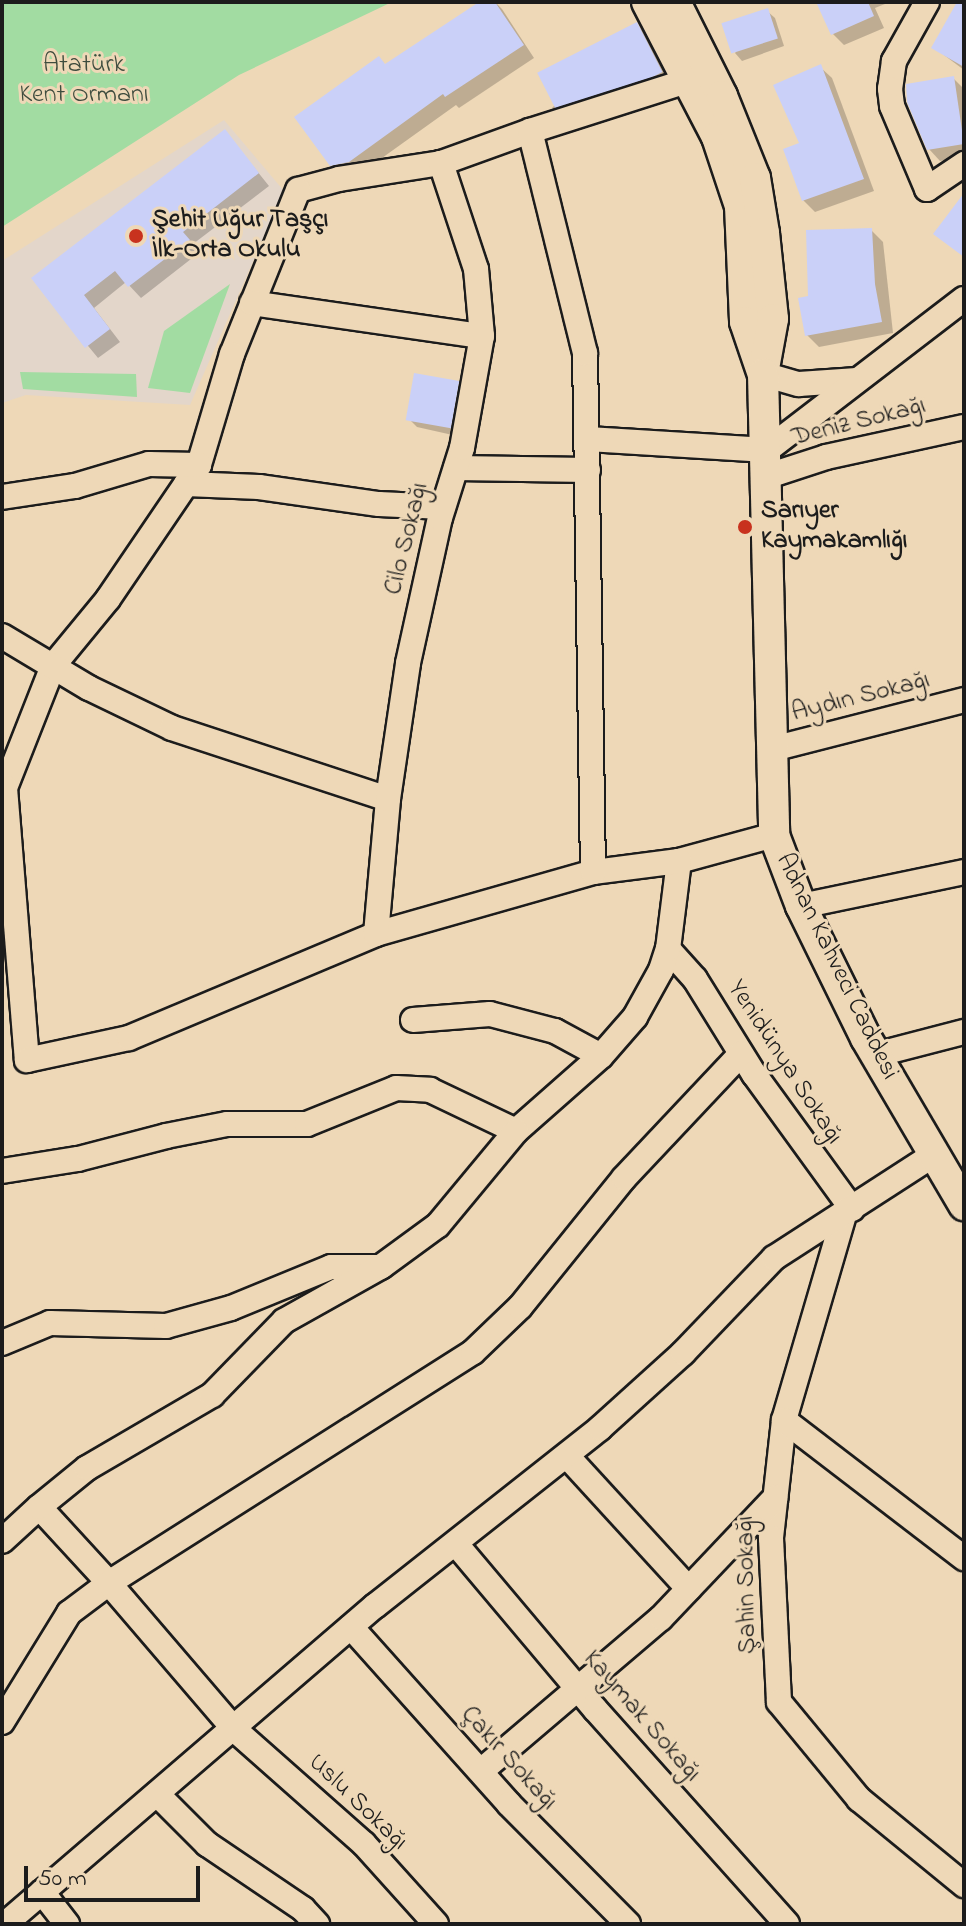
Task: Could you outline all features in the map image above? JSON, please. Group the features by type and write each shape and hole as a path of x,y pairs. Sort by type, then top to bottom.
{"main road":[{"name":"Adnan Kahveci Caddesi","path":"647,2 717,137 740,206 745,322 763,374"},
{"name":"Adnan Kahveci Caddesi","path":"675,2 722,96 755,178 773,319 763,374 774,835 801,906 875,1055 964,1205"}],"street":[{"path":"927,2 894,61 890,89 892,106 927,189 964,164"},
{"path":"687,81 441,163 339,179 298,190 232,354 192,474 108,599 53,666 5,788 8,874 27,1060 129,1038 376,934 593,872 679,861 774,835"},
{"path":"530,131 585,353 593,872"},
{"name":"Cilo Sokağı","path":"376,934 388,799 408,663 443,507 456,468 482,336 476,269 441,163"},
{"path":"588,439 767,463 857,380 964,299"},
{"path":"252,303 482,336"},
{"path":"763,374 785,383 799,384 857,380"},
{"name":"Deniz Sokağı","path":"767,463 826,457 964,427"},
{"path":"2,497 75,486 149,464 259,487 379,504 443,507"},
{"path":"456,468 588,470"},
{"path":"2,636 126,707 172,728 388,799"},
{"name":"Aydın Sokağı","path":"773,749 964,700"},
{"path":"2,1541 87,1468 212,1395 284,1321 382,1266 438,1225 516,1131 601,1056 635,1017 661,970 668,949 679,861"},
{"path":"801,906 964,872"},
{"name":"Yenidünya Sokağı","path":"668,949 695,979 741,1054 848,1212"},
{"path":"413,1020 490,1014 555,1031 601,1056"},
{"path":"875,1055 964,1032"},
{"path":"2,1722 69,1613 109,1583 473,1352 520,1307 624,1178 741,1054"},
{"path":"2,1171 78,1159 227,1124 307,1124 396,1088 430,1090 516,1131"},
{"path":"5,1924 351,1627 567,1456 683,1353 774,1258 933,1155"},
{"name":"Şahin Sokağı","path":"848,1212 784,1420 771,1538 779,1702 859,1799 964,1885"},
{"path":"2,1343 50,1323 166,1326 231,1308 331,1267 382,1266"},
{"path":"784,1420 964,1558"},
{"path":"567,1456 689,1589"},
{"path":"481,1771 576,1687 661,1618 775,1498"},
{"name":"Uslu Sokağı","path":"39,1507 109,1583 234,1729 364,1844 436,1924"},
{"name":"Kaymak Sokağı","path":"456,1544 576,1687 787,1924"},
{"name":"Çakır Sokağı","path":"351,1627 481,1771 628,1924"},
{"path":"157,1794 207,1844 303,1909 317,1924"},
{"path":"42,1892 67,1924"}],"shaded area":[{"path":"224,120 284,191 190,405 26,395 2,403 2,261"}],"green space":[{"name":"Atatürk Kent Ormanı","path":"2,2 392,2 239,75 2,227"},
{"path":"230,284 190,393 148,388 164,331"},
{"path":"20,372 136,374 137,397 23,389"}],"building":[{"path":"479,2 495,2 524,45 445,97 443,94 349,162 330,166 294,117 379,56 385,64"},
{"path":"816,2 868,2 874,16 831,35"},
{"path":"957,2 964,2 964,67 931,48"},
{"path":"768,8 778,38 731,54 721,23"},
{"path":"637,22 662,72 563,123 537,73"},
{"path":"821,64 864,179 802,201 783,149 799,143 773,85"},
{"path":"954,76 964,144 927,150 907,102 906,84"},
{"name":"Şehit Uğur Taşçı İlk-Orta Okulu","path":"225,129 259,173 183,232 190,240 128,287 115,271 84,295 110,329 85,348 31,278"},
{"path":"964,193 964,257 933,234"},
{"path":"872,228 875,284 882,322 805,336 798,298 808,296 806,230"},
{"path":"414,373 459,381 451,428 406,420"}],"place":[{"name":"Şehit Uğur Taşçı İlk-Orta Okulu","path":"136,236"},
{"name":"Sarıyer Kaymakamlığı","path":"745,527"}]}
